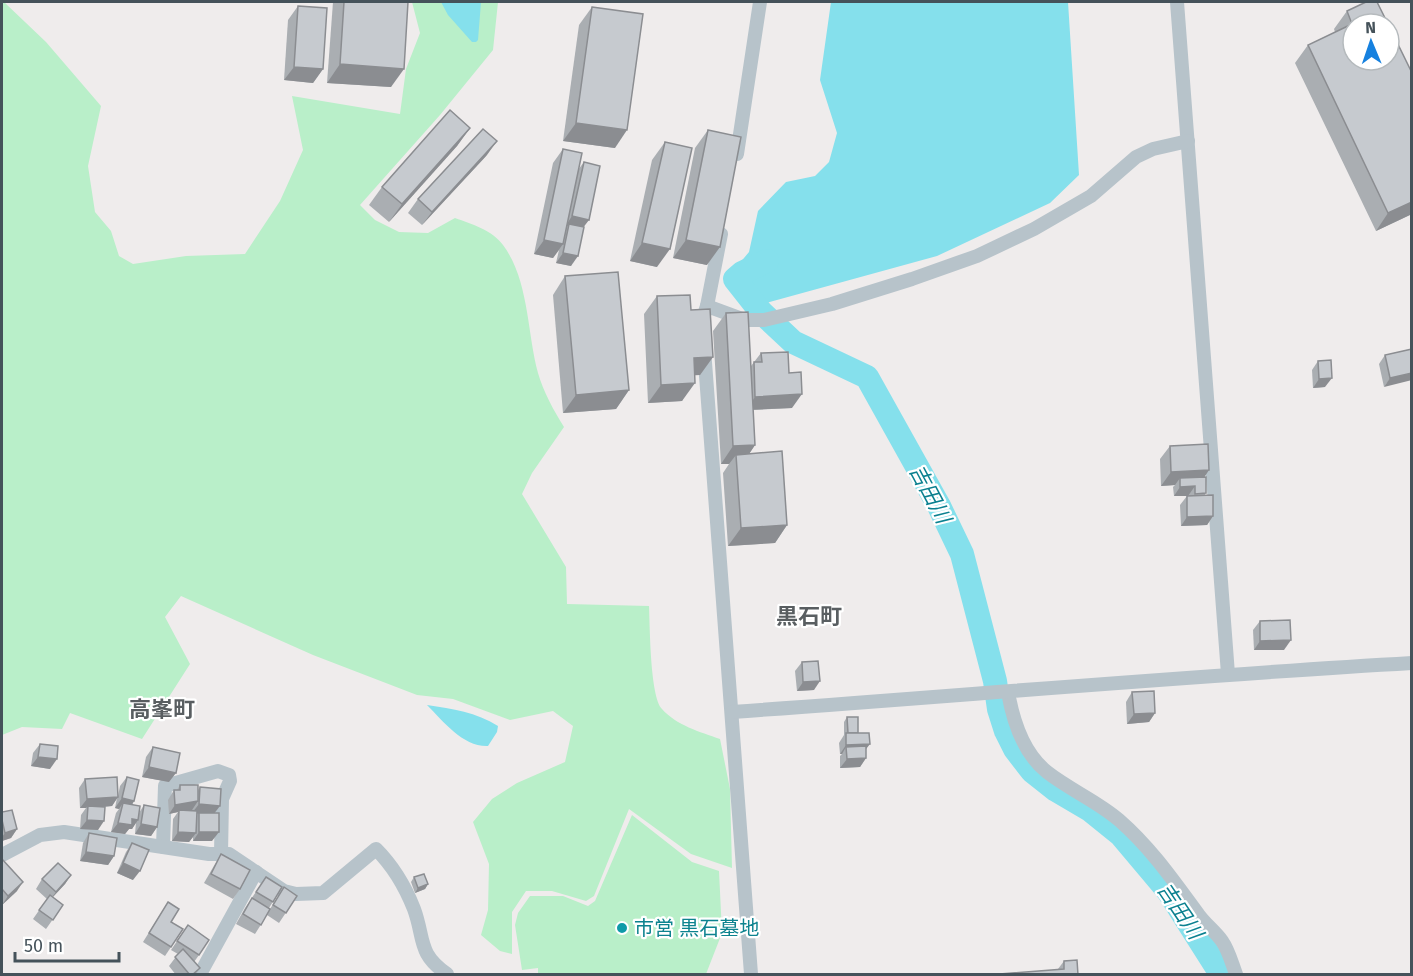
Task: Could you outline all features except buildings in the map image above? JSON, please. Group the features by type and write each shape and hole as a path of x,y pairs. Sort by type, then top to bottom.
{"street":[{"path":"734,171 760,2"},
{"path":"1177,2 1228,674"},
{"path":"707,306 745,320 765,320 832,304 912,279 977,256 1034,229 1091,196 1136,157 1153,149 1188,141"},
{"path":"723,224 702,321 751,975"},
{"path":"732,712 1228,674 1412,663"},
{"path":"1008,692 1011,712 1017,728 1034,759 1045,771 1105,808 1122,822 1164,867 1200,917 1222,942 1236,975"},
{"path":"163,847 165,786 218,771 229,775 230,781 222,799 221,854"},
{"path":"2,855 24,841 49,832 72,833 163,847 229,854 284,891 296,894 323,893 376,849 399,878 407,893 419,925 425,954 447,975"},
{"path":"200,975 256,872"}],"green space":[{"path":"2,2 46,42 101,106 88,166 95,212 111,231 119,256 133,264 186,256 245,254 280,201 303,150 292,96 400,114 406,69 420,33 412,2 498,2 493,50 440,115 360,205 375,220 399,232 428,233 455,218 461,220 493,235 512,259 523,290 538,373 549,401 564,427 532,473 522,494 566,567 567,604 649,606 651,660 658,702 662,709 674,719 720,739 730,789 732,868 691,854 629,809 594,896 586,901 552,891 526,891 512,912 512,954 500,951 481,935 488,910 489,864 473,822 492,799 517,783 565,762 573,726 553,711 510,720 453,699 417,695 313,655 181,596 165,617 190,664 142,739 70,713 62,729 22,727 2,735"},
{"path":"632,815 692,862 719,871 722,933 706,974 538,974 538,968 522,970 515,925 518,913 530,896 563,896 588,906 595,901"}],"water":[{"path":"441,2 481,2 476,42 472,42 448,15"},
{"path":"831,2 1068,2 1079,175 1050,203 937,256 766,303 734,270 749,252 758,211 786,182 815,176 829,162 837,133 820,80"},
{"path":"427,705 481,717 498,726 497,732 488,746 470,742 447,726"}],"waterway":[{"name":"吉田川","path":"767,261 735,279 761,312 793,342 867,377 939,506 962,554 995,681 999,709 1015,749 1032,771 1056,790 1090,810 1121,835 1169,892 1221,974"}],"place":[{"name":"市営 黒石墓地","path":"622,928"}],"district":[{"name":"黒石町","path":"809,616"},
{"name":"高峯町","path":"162,709"}]}
